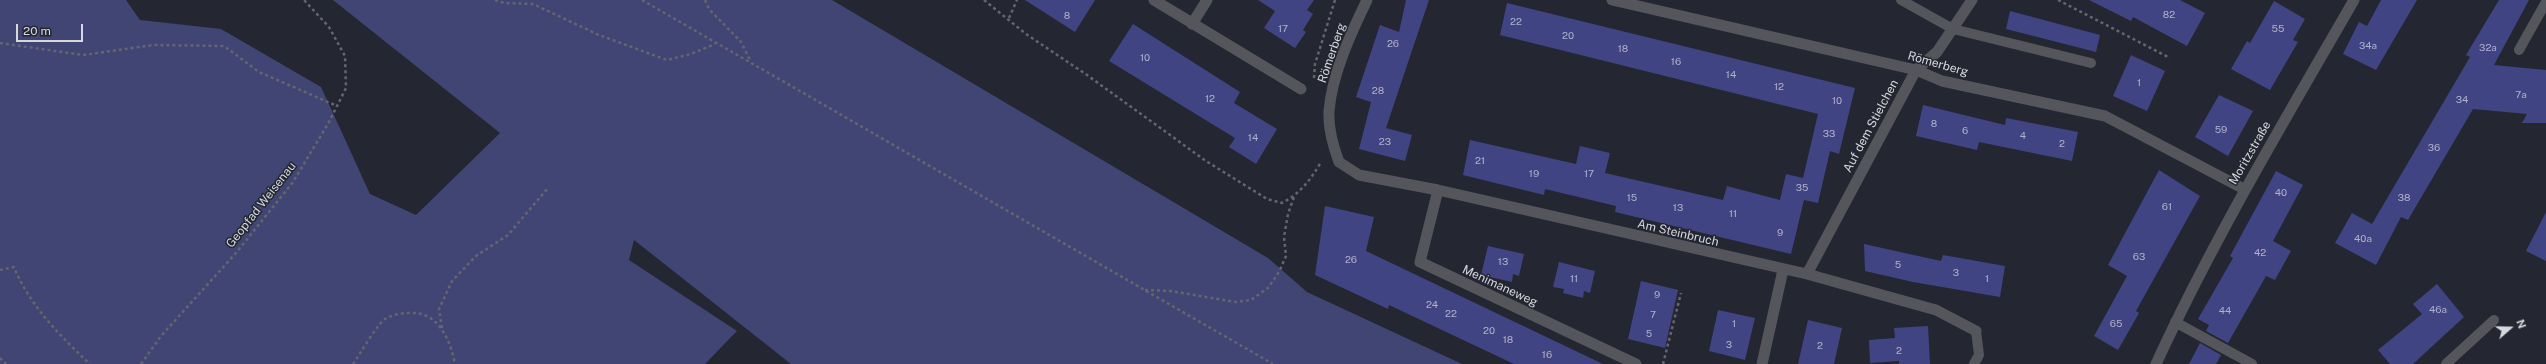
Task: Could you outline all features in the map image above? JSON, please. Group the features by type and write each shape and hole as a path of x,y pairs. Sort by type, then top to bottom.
{"street":[{"path":"1154,0 1301,89"},
{"path":"1192,24 1207,0"},
{"name":"Römerberg","path":"1339,162 1331,140 1329,111 1334,82 1367,0"},
{"name":"Römerberg","path":"1612,0 1916,70 1942,81 2105,116 2244,189"},
{"name":"Auf dem Stielchen","path":"1807,274 1916,70 1937,52 1972,0"},
{"name":"Moritzstraße","path":"2156,364 2175,322 2244,189 2354,0"},
{"name":"Am Steinbruch","path":"1339,162 1360,175 1438,190 1783,270 1807,274 1936,310 1976,331"},
{"name":"Menimaneweg","path":"1438,190 1420,262 1636,364"},
{"path":"1762,364 1783,270"}],"lane":[{"path":"1901,0 1953,29 2091,63"},
{"path":"2519,50 2546,2"},
{"path":"2446,364 2494,320"},
{"path":"2175,322 2252,364"},
{"name":"Am Steinbruch","path":"1974,364 1979,356 1976,331"}],"path":[{"name":"Geopfad Weisenau","path":"141,364 186,307 236,253 293,182 346,88 345,56 329,27 304,0"},
{"path":"495,0 504,3 533,4 599,35 667,60 691,54 715,44"},
{"path":"642,0 715,44 750,60 1273,364"},
{"path":"705,0 709,9 741,42 750,60"},
{"path":"984,0 1009,18 1026,34 1206,161 1267,199 1282,203 1294,196 1310,180 1321,162"},
{"path":"1009,18 1017,0"},
{"path":"2058,0 2170,58"},
{"path":"0,43 83,55 153,45 224,46 259,72 337,106"},
{"path":"455,364 442,328 439,309 452,281 476,256 508,235 548,188"},
{"path":"1145,290 1171,291 1235,302 1251,300 1268,288 1279,272 1286,256 1286,230 1288,214 1294,196"},
{"path":"0,270 14,267 20,280 38,309 90,364"},
{"path":"1663,364 1681,293"},
{"path":"353,364 385,320 400,313 415,312 433,318 442,328"},
{"path":"0,358 6,364"}],"shaded area":[{"path":"0,0 126,0 140,20 221,29 321,87 370,194 416,215 500,133 333,0 832,0 1268,258 1307,292 1462,364 791,364 634,240 629,260 737,331 705,364 0,364"}],"building":[{"path":"1025,0 1095,0 1075,32"},
{"path":"1258,0 1314,0 1307,10 1313,14 1303,30 1306,32 1295,48 1264,28 1275,11"},
{"path":"1406,0 1429,0 1386,128 1412,135 1405,161 1359,149 1371,102 1356,97 1380,25 1399,32"},
{"path":"2089,0 2180,0 2205,13 2187,46 2133,17 2131,21"},
{"path":"2381,0 2417,0 2376,70 2343,54 2359,22 2367,26"},
{"path":"2499,0 2529,0 2494,65 2546,70 2546,123 2522,123 2527,114 2473,109 2408,220 2401,217 2376,265 2335,243 2352,213 2372,224 2470,57 2466,55"},
{"path":"2274,1 2305,19 2293,40 2298,42 2270,90 2231,69 2247,41 2250,43"},
{"path":"1507,3 1855,88 1839,154 1830,151 1818,203 1804,200 1791,254 1615,212 1616,206 1545,189 1544,195 1463,175 1470,140 1576,164 1580,146 1610,153 1605,173 1723,200 1727,186 1780,200 1786,174 1803,178 1818,114 1500,35"},
{"path":"2010,11 2100,35 2096,52 2006,29"},
{"path":"1133,24 1240,92 1234,103 1277,129 1256,164 1229,147 1235,138 1109,61"},
{"path":"2131,55 2165,71 2147,111 2113,96"},
{"path":"2219,95 2253,111 2228,156 2195,137"},
{"path":"1923,105 2005,125 2006,118 2078,132 2072,161 1979,142 1977,150 1916,136"},
{"path":"2159,170 2200,196 2136,311 2139,313 2118,350 2094,336 2127,276 2108,265"},
{"path":"2276,171 2303,185 2273,241 2291,251 2275,280 2266,276 2228,343 2206,331 2209,325 2198,319 2233,258 2230,256"},
{"path":"1325,206 1374,217 1366,251 1603,364 1514,364 1389,305 1388,309 1315,275"},
{"path":"2546,212 2546,261 2526,251"},
{"path":"1864,244 1941,261 1943,255 2005,266 2000,297 1913,282 1865,271"},
{"path":"1488,246 1524,254 1519,276 1513,274 1512,282 1481,275"},
{"path":"1559,262 1595,271 1590,293 1584,291 1583,298 1563,293 1564,289 1553,287"},
{"path":"1641,281 1678,290 1665,348 1628,339"},
{"path":"2437,284 2464,317 2413,364 2390,364 2378,350 2422,314 2413,304"},
{"path":"1718,310 1755,318 1745,360 1709,351"},
{"path":"1808,320 1842,328 1834,364 1798,364"},
{"path":"1928,326 1930,364 1899,364 1899,361 1870,363 1869,340 1895,338 1894,328"},
{"path":"2200,343 2221,355 2216,364 2189,364"}]}
